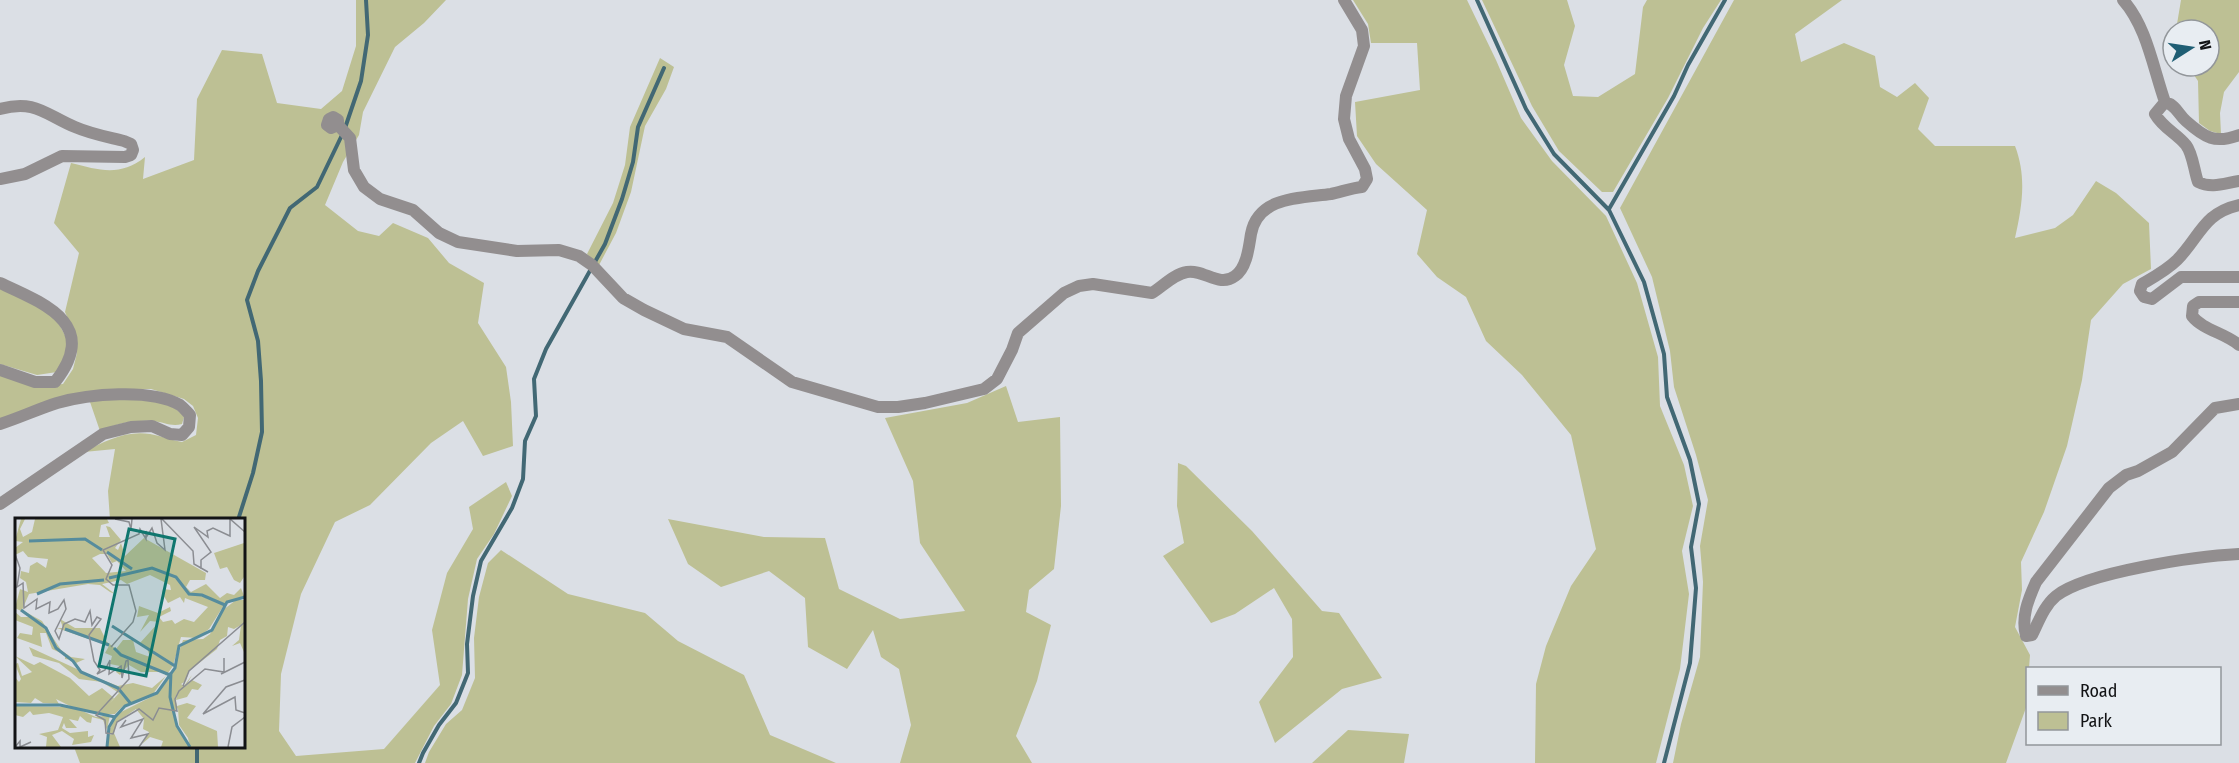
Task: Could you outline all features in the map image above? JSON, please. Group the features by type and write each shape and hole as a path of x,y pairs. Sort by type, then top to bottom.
{"street":[{"path":"338,125 350,138 354,170 364,187 380,199 413,210 438,233 458,242 517,251 559,250 579,256 592,265 623,298 684,328 727,337 792,382 878,407 898,407 984,389 997,379 1018,333 1064,293 1079,286 1093,284 1152,293 1174,277 1187,272 1200,272 1215,279 1226,280 1234,277 1241,270 1258,215 1269,206 1283,201 1362,187 1366,179 1365,169 1349,139 1344,119 1346,96 1364,46 1362,30 1344,0"},
{"path":"2123,0 2133,12 2142,33 2165,102 2176,108 2186,121 2215,140 2225,140 2239,135"},
{"path":"2165,102 2155,114 2159,122 2186,144 2199,182 2206,186 2214,186 2239,181"},
{"path":"0,109 10,106 36,107 74,127 131,144 133,150 131,155 125,157 62,156 25,174 0,179"},
{"path":"2239,206 2226,208 2206,221 2180,258 2142,284 2140,291 2144,297 2152,299 2181,277 2239,277"},
{"path":"0,284 58,313 68,328 73,343 71,358 55,382 35,382 0,370"},
{"path":"2239,302 2199,302 2193,306 2192,316 2198,323 2230,338 2239,345"},
{"path":"0,424 56,403 111,394 161,399 180,405 190,415 189,427 182,435 170,434 152,426 132,427 104,434 0,504"},
{"path":"2239,404 2215,408 2172,452 2138,471 2126,474 2109,488 2036,582 2025,613 2023,625 2026,636 2032,635 2043,610 2055,597 2080,583 2187,560 2239,554"}],"green space":[{"path":"356,0 446,0 424,23 395,47 363,112 359,135 343,162 325,205 358,231 379,236 393,223 428,238 449,263 484,283 478,323 506,367 511,402 513,446 483,456 463,421 431,443 370,505 335,522 301,594 281,674 279,731 296,756 384,749 440,685 432,630 447,573 473,529 469,507 506,482 512,496 494,534 477,559 468,599 462,675 451,704 434,726 415,763 80,763 74,748 244,748 244,518 110,518 108,491 115,449 84,452 124,435 150,434 182,442 196,435 198,418 193,406 184,399 151,389 125,389 0,419 0,375 39,386 63,384 73,369 77,353 77,339 65,312 79,253 54,223 71,163 118,170 145,157 143,179 194,160 197,99 222,50 262,54 277,103 321,109 342,91 356,46"},
{"path":"1353,0 1467,0 1521,118 1552,161 1606,216 1637,283 1658,357 1660,406 1684,465 1693,506 1682,551 1689,594 1680,669 1656,763 1535,763 1536,684 1546,646 1571,586 1596,549 1571,435 1522,375 1486,341 1466,297 1437,277 1417,254 1427,210 1376,164 1357,136 1355,102 1420,90 1417,43 1371,43 1368,24"},
{"path":"1482,0 1567,0 1575,26 1564,65 1573,96 1598,97 1635,74 1643,7 1647,0 1721,0 1703,28 1668,98 1613,192 1602,192 1559,151 1532,106"},
{"path":"1734,0 1842,0 1795,34 1801,62 1844,43 1875,56 1880,87 1897,97 1915,83 1929,98 1918,129 1935,146 2015,146 2021,169 2022,192 2015,238 2055,228 2073,215 2096,181 2116,193 2149,223 2151,269 2123,284 2091,320 2082,380 2067,446 2044,512 2021,562 2022,590 2015,627 2030,655 2029,667 2026,667 2026,708 2006,763 1673,763 1681,724 1700,657 1703,582 1700,546 1708,500 1674,387 1670,351 1652,277 1620,208"},
{"path":"2181,0 2239,0 2239,72 2224,92 2220,113 2221,134 2210,131 2199,123 2196,78 2221,78 2221,18 2178,18"},
{"path":"660,58 674,67 666,89 645,126 631,192 616,233 598,267 587,254 613,203 625,165 630,127"},
{"path":"0,287 54,315 66,337 67,357 57,372 37,375 0,364"},
{"path":"1006,386 1018,422 1060,417 1061,506 1054,569 1029,590 1026,612 1051,625 1037,681 1016,736 1032,763 900,763 911,725 899,669 881,657 873,630 847,669 808,647 805,598 769,571 721,587 688,564 668,519 764,537 825,538 839,589 900,619 965,611 920,543 913,481 885,418 967,403"},
{"path":"113,398 161,402 178,410 184,417 182,424 139,421 119,424 100,431 90,402"},
{"path":"1178,463 1186,466 1252,531 1322,611 1339,613 1382,678 1342,689 1275,743 1259,702 1293,657 1292,619 1274,588 1235,614 1211,623 1163,556 1184,543 1177,506"},
{"path":"501,550 568,594 645,613 678,641 744,675 770,735 836,763 425,763 446,724 462,710 475,678 474,638 479,597 488,563"},
{"path":"1348,730 1409,734 1404,763 1312,763"}],"waterway":[{"path":"345,128 361,81 368,35 366,0"},
{"path":"1477,0 1526,109 1554,154 1609,210 1644,282 1664,354 1667,397 1690,460 1699,504 1691,547 1696,588 1690,663 1664,763"},
{"path":"1609,209 1674,96 1688,65 1725,0"},
{"path":"419,763 439,725 456,703 468,673 467,644 473,596 481,561 512,508 523,479 525,441 536,416 534,379 546,349 605,244 633,162 638,127 664,68"},
{"path":"239,518 253,473 262,432 258,341 247,300 258,271 290,208 317,187 342,135"},
{"path":"197,748 197,763"}]}
